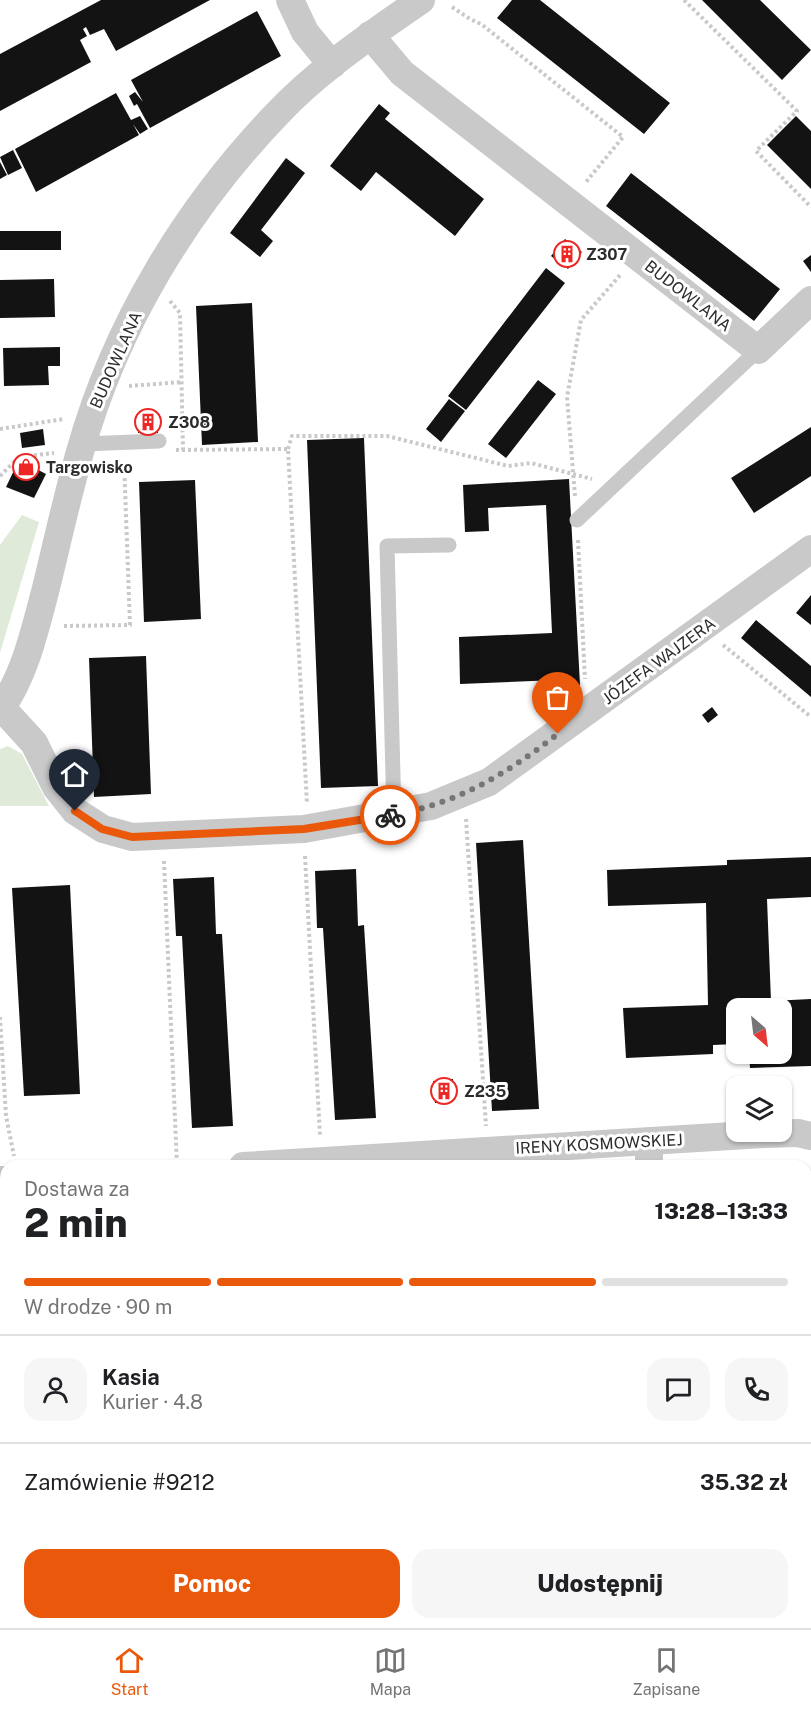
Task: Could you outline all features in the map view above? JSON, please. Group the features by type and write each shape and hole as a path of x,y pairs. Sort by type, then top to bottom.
{"street":[{"path":"290,0 305,32 332,64"},
{"name":"BUDOWLANA","path":"1,709 17,681 35,632 71,448 91,415 115,356 153,279 213,187 277,114 332,64 421,0"},
{"name":"BUDOWLANA","path":"370,35 402,73 758,350"},
{"path":"758,350 811,300"},
{"name":"JÓZEFA WAJZERA","path":"1,709 34,743 56,788 75,811 102,829 122,835 132,837 256,833 304,829 431,807 465,795 521,762 811,549"},
{"name":"IRENY KOSMOWSKIEJ","path":"360,1160 487,1151 649,1153 765,1134 798,1133 811,1136"}],"lane":[{"path":"577,520 758,350"},
{"path":"71,448 165,446"},
{"path":"394,814 387,546 449,545"}],"path":[{"path":"684,0 797,111 756,152 811,207"},
{"path":"452,6 481,24 623,137 568,203"},
{"path":"595,706 586,695 577,520 567,397 581,320 637,256"},
{"path":"153,279 180,313 183,450"},
{"path":"125,386 182,382"},
{"path":"0,429 91,415"},
{"path":"307,813 288,449 292,436 387,436 508,466 531,463 615,484"},
{"path":"165,446 183,450 288,449"},
{"path":"0,476 19,458 71,448"},
{"path":"60,626 130,625 124,451"},
{"path":"704,629 811,717"},
{"path":"465,795 487,1151"},
{"path":"164,854 177,1160"},
{"path":"305,855 332,1160"},
{"path":"0,1017 7,1160"}],"green space":[{"path":"22,515 39,522 0,653 0,545"},
{"path":"8,746 22,754 49,806 0,806 0,749"}],"building":[{"path":"101,0 210,0 116,51 104,29 90,35 86,27 83,29 87,36 80,40 91,62 0,111 0,54"},
{"path":"512,0 540,0 670,103 644,134 497,18"},
{"path":"702,0 760,0 811,50 782,80"},
{"path":"257,11 281,56 150,128 137,104 134,106 129,96 135,92 143,102 131,80"},
{"path":"116,93 131,120 140,116 148,129 140,134 133,124 139,135 36,192 15,149"},
{"path":"379,104 390,113 385,119 484,199 455,236 376,172 361,191 330,166"},
{"path":"796,116 811,131 811,189 767,145"},
{"path":"13,150 22,168 8,175 0,157"},
{"path":"286,158 305,173 261,230 273,241 260,257 230,233"},
{"path":"0,162 7,175 0,179"},
{"path":"631,173 780,289 754,321 606,206"},
{"path":"0,231 61,231 61,250 0,250"},
{"name":"Z307","path":"565,239 582,252 568,269 551,256"},
{"path":"811,255 811,272 803,261"},
{"path":"546,268 565,283 466,410 448,396"},
{"path":"54,279 55,317 0,318 0,280"},
{"path":"252,303 258,442 202,445 196,306"},
{"path":"60,347 60,366 48,366 49,385 4,386 3,348"},
{"path":"538,380 556,394 506,458 488,444"},
{"path":"449,399 465,411 441,442 426,429"},
{"name":"Z308","path":"157,411 158,433 138,433 138,412"},
{"path":"811,427 811,476 754,513 731,478"},
{"path":"43,429 45,445 22,448 20,433"},
{"path":"364,438 378,786 321,788 307,440"},
{"path":"19,460 46,474 34,498 6,487"},
{"path":"569,479 580,685 558,686 557,680 460,684 459,637 552,633 546,505 488,508 489,531 465,532 463,485"},
{"path":"195,480 201,619 144,622 139,482"},
{"path":"811,595 811,625 796,613"},
{"path":"756,620 811,666 811,697 741,638"},
{"path":"146,656 151,794 94,797 89,658"},
{"path":"712,707 718,715 708,723 702,715"},
{"path":"523,840 539,1109 492,1111 476,843"},
{"path":"811,857 811,897 767,899 771,998 726,998 726,1044 713,1045 713,1054 626,1058 623,1008 708,1005 706,903 608,906 607,870 727,865 727,860"},
{"path":"356,869 358,926 364,925 376,1118 335,1120 323,928 317,928 315,871"},
{"path":"214,877 216,934 222,934 233,1126 192,1128 182,936 176,936 173,879"},
{"path":"70,885 80,1094 24,1096 12,888"},
{"path":"811,999 811,1066 750,1068 750,1064 792,1064 792,1000"},
{"name":"Z235","path":"453,1079 454,1101 435,1103 433,1081"}],"way so far":[{"path":"390,815 431,807 465,795 521,762 558,734"}],"place":[{"name":"Z307","path":"567,254"},
{"name":"Z308","path":"148,422"},
{"name":"Targowisko","path":"26,467"},
{"name":"Z235","path":"444,1091"}],"route":[{"path":"75,811 102,829 132,837 304,829 390,815"}]}
